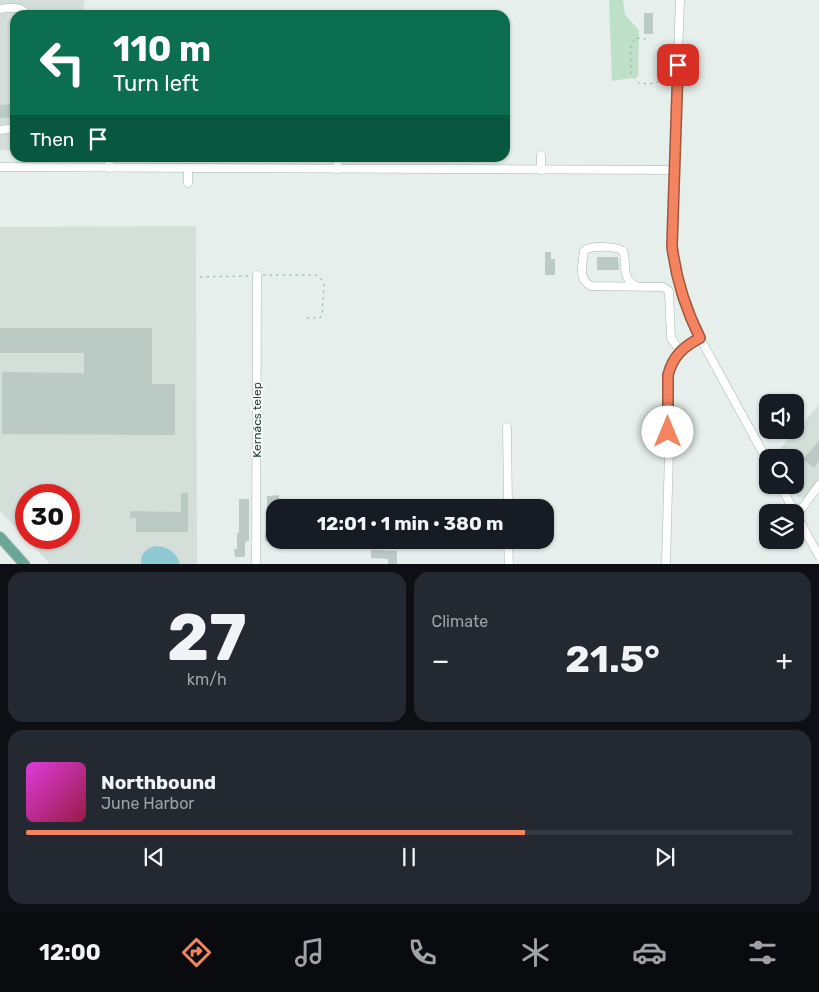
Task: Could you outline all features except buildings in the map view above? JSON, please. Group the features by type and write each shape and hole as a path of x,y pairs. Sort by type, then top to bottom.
{"main road":[{"path":"0,538 25,564"}],"street":[{"path":"680,0 672,238 675,269 682,298 700,338 761,449"},
{"path":"0,9 18,7 23,10"},
{"path":"541,155 541,170"},
{"path":"109,162 109,168"},
{"path":"338,162 338,169"},
{"path":"0,167 674,170"},
{"path":"188,168 188,182"},
{"path":"636,286 626,277 625,258 623,251 619,248 588,248 584,251 582,277 591,286 636,286 663,286 669,292 671,338 680,351"},
{"name":"Kernács telep","path":"256,564 257,276"},
{"path":"666,564 668,375 680,351 700,338"},
{"path":"507,427 508,499"},
{"path":"804,505 819,485"},
{"path":"804,528 819,556"},
{"path":"508,549 509,564"}],"path":[{"path":"646,39 635,38 631,46 631,75 638,83 649,84 678,77"},
{"path":"200,277 312,274 321,279 324,285 322,314 320,318 303,318"}],"shaded area":[{"path":"0,0 84,0 84,10 10,10 10,150 0,150"},
{"path":"196,226 197,564 50,564 36,549 80,549 80,484 15,484 15,527 0,511 0,227"},
{"path":"819,405 819,481 805,498 798,497 796,494 804,494 804,449 780,449 789,439 804,439 804,422"}],"green space":[{"path":"609,0 623,0 625,15 639,30 638,77 612,81"}],"water":[{"path":"156,546 171,551 180,564 141,564 144,552"}],"route":[{"path":"668,432 668,375 670,367 681,350 700,338 682,298 672,246 678,65"}]}
